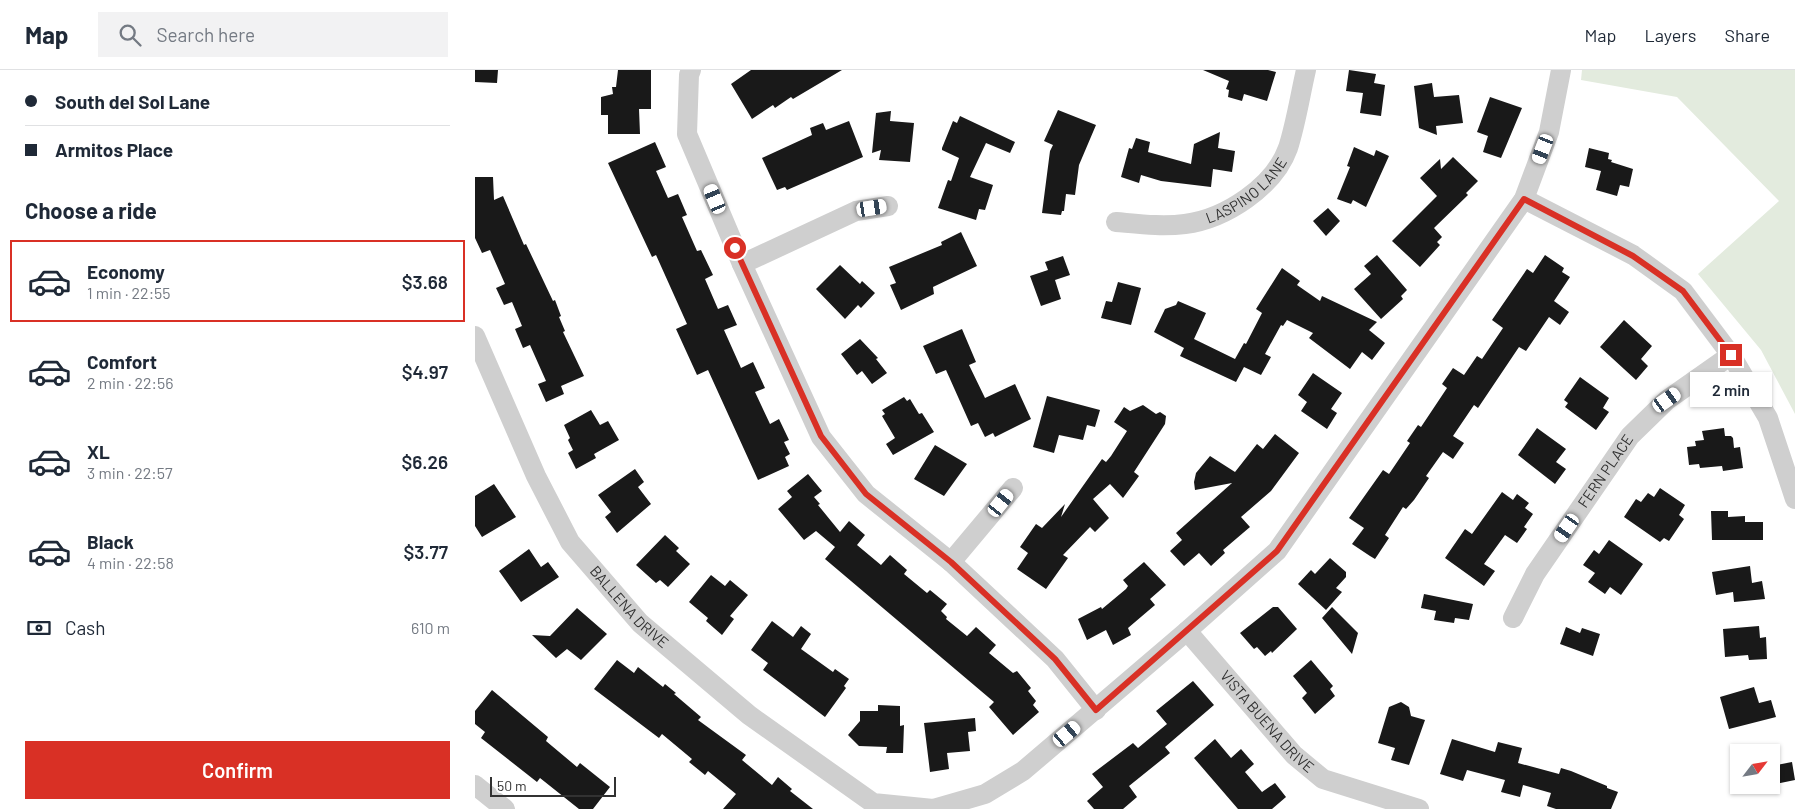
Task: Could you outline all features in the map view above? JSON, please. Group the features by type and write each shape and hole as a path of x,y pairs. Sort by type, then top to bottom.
{"street":[{"path":"691,70 689,75 687,134 743,264 821,436 866,494 951,562 1055,659 1096,710"},
{"name":"LASPINO LANE","path":"1116,222 1158,226 1187,224 1221,214 1245,201 1268,180 1287,149 1306,70"},
{"path":"872,806 933,809 985,794 1023,771 1096,710 1277,551 1524,199 1549,132 1561,70"},
{"path":"1524,199 1633,256 1683,291 1731,355 1768,418 1795,499"},
{"path":"743,264 856,211 888,206"},
{"name":"BALLENA DRIVE","path":"475,336 536,476 570,542 640,623 749,715 872,806"},
{"name":"FERN PLACE","path":"1513,618 1535,574 1630,436 1667,400 1731,355"},
{"path":"951,562 1013,488"},
{"name":"VISTA BUENA DRIVE","path":"1187,631 1294,755 1323,779 1419,809"},
{"path":"475,785 505,809"}],"shaded area":[{"path":"1582,70 1795,70 1795,414 1761,350 1698,274 1779,201 1677,97 1581,80"}],"building":[{"path":"475,70 498,70 497,83 475,82"},
{"path":"618,70 651,70 651,109 639,109 640,134 608,134 608,115 601,115 601,97 613,94 612,87 616,87"},
{"path":"751,70 842,70 793,99 791,97 775,108 773,105 752,119 731,84"},
{"path":"1203,70 1268,70 1276,72 1267,101 1244,94 1242,101 1228,97 1229,90 1226,89 1229,81"},
{"path":"1349,70 1376,74 1374,83 1385,85 1381,116 1360,113 1363,93 1346,91"},
{"path":"1432,83 1434,97 1459,95 1463,123 1436,126 1437,135 1419,128 1414,86"},
{"path":"1490,97 1522,108 1501,158 1483,152 1488,136 1477,132"},
{"path":"1058,110 1096,125 1079,165 1075,195 1066,194 1064,211 1062,211 1061,215 1042,213 1050,151 1053,145 1044,141"},
{"path":"891,111 890,121 914,123 910,162 879,160 881,150 872,153 876,113"},
{"path":"960,116 1015,142 1010,153 986,143 970,177 993,185 985,210 979,209 976,220 938,208 948,180 951,181 959,158 942,150 942,148 953,121 957,123"},
{"path":"849,121 863,157 787,190 785,187 777,190 762,158 812,135 810,128 823,123 826,130"},
{"path":"1220,132 1218,148 1235,151 1232,172 1213,169 1211,187 1161,181 1141,175 1139,183 1121,177 1129,148 1132,149 1136,138 1150,142 1148,152 1191,164 1194,144"},
{"path":"655,142 666,167 656,171 668,198 678,194 687,215 682,217 697,251 701,250 713,275 705,279 718,309 728,305 737,325 724,330 741,368 753,362 765,388 755,392 770,424 779,419 789,440 784,442 790,454 785,457 789,466 758,480 708,370 697,375 676,329 687,324 656,255 652,257 608,163"},
{"path":"1354,147 1374,156 1376,150 1389,156 1366,207 1353,200 1351,204 1337,199 1350,167 1347,166"},
{"path":"1589,148 1609,153 1608,159 1612,160 1611,162 1633,169 1629,187 1620,185 1617,196 1596,190 1601,171 1585,167"},
{"path":"1453,157 1478,181 1466,193 1468,195 1434,228 1442,237 1437,242 1440,245 1420,267 1392,241 1437,196 1420,178 1440,159 1441,169"},
{"path":"475,177 493,177 494,200 503,196 524,245 526,244 553,301 555,300 565,331 563,332 584,376 561,386 564,394 546,402 538,384 546,381 530,345 523,348 515,329 522,326 512,302 504,305 496,288 505,284 490,250 482,253 475,238"},
{"path":"1328,208 1340,221 1326,236 1313,221"},
{"path":"961,232 977,266 933,287 934,294 901,310 890,285 896,283 889,267 942,245 941,242"},
{"path":"1377,255 1407,290 1401,296 1403,299 1381,319 1354,289 1371,274 1364,266"},
{"path":"1545,255 1564,268 1562,272 1570,277 1554,301 1569,312 1560,325 1549,317 1526,351 1519,347 1478,408 1474,405 1453,436 1464,443 1453,459 1443,452 1426,476 1429,478 1414,500 1406,509 1403,507 1385,535 1389,538 1375,559 1352,544 1364,528 1349,518 1383,470 1389,474 1410,443 1407,441 1418,425 1421,427 1447,388 1442,384 1453,368 1464,375 1477,356 1482,359 1503,328 1492,320 1527,269 1533,273"},
{"path":"1063,256 1070,275 1055,280 1061,299 1041,306 1030,276 1048,270 1045,262"},
{"path":"840,265 860,284 862,281 875,293 861,308 858,305 845,319 816,289"},
{"path":"1282,268 1300,281 1297,285 1320,301 1322,296 1377,322 1369,330 1385,343 1372,360 1362,352 1350,369 1309,338 1313,333 1287,320 1283,326 1281,325 1265,354 1271,357 1261,375 1244,367 1236,382 1180,356 1184,348 1154,332 1165,309 1176,305 1178,301 1206,313 1194,339 1235,359 1244,343 1246,344 1262,313 1256,309"},
{"path":"1118,282 1141,288 1131,325 1101,318 1106,301 1112,302"},
{"path":"1624,320 1652,346 1641,359 1648,366 1636,380 1600,347"},
{"path":"962,329 976,362 969,365 985,398 1015,384 1031,419 995,437 993,433 985,437 978,423 971,426 946,370 936,374 923,346"},
{"path":"860,339 878,358 876,359 887,373 872,384 862,371 857,375 841,354"},
{"path":"1313,373 1342,393 1331,409 1337,413 1327,429 1301,411 1307,402 1298,395"},
{"path":"1580,377 1609,398 1603,408 1609,412 1596,430 1565,407 1568,403 1564,400"},
{"path":"1047,396 1100,410 1095,427 1087,425 1083,440 1059,435 1054,453 1033,447"},
{"path":"904,397 907,401 910,399 919,414 922,413 934,432 893,455 886,444 895,438 882,416 885,414 882,410"},
{"path":"1143,405 1156,414 1160,412 1166,416 1165,424 1134,472 1139,476 1123,498 1110,484 1093,499 1109,518 1095,532 1090,527 1063,555 1068,558 1046,589 1017,569 1028,553 1020,547 1036,524 1042,528 1065,504 1061,517 1102,459 1106,462 1111,456 1127,431 1114,422 1124,407 1130,411"},
{"path":"591,410 600,425 608,421 619,440 594,454 596,458 576,469 568,453 573,450 564,425"},
{"path":"1537,428 1566,449 1556,462 1566,469 1555,484 1518,455"},
{"path":"1724,428 1725,436 1733,438 1734,448 1740,447 1743,468 1723,471 1722,466 1700,468 1699,464 1689,465 1687,447 1696,446 1695,441 1704,440 1702,431"},
{"path":"1275,434 1299,453 1271,491 1241,517 1250,527 1223,550 1225,553 1211,566 1199,553 1184,566 1170,551 1182,540 1176,533 1232,483 1195,490 1196,473 1210,456 1235,472 1257,444 1263,449"},
{"path":"935,445 967,464 944,496 914,479"},
{"path":"635,469 644,482 638,487 651,504 617,533 605,517 611,512 598,495"},
{"path":"808,474 822,491 814,497 820,504 818,505 840,532 849,521 865,535 857,545 881,565 890,555 907,570 904,574 927,593 930,590 947,604 941,611 947,617 946,619 967,636 976,627 996,645 989,653 1013,673 1017,671 1031,688 1028,691 1036,701 1033,705 1039,712 1013,735 989,707 994,702 825,559 835,547 816,531 804,540 778,509 792,497 787,491"},
{"path":"494,484 516,517 482,537 475,526 475,496"},
{"path":"1660,488 1685,505 1679,515 1684,519 1669,541 1664,538 1660,542 1624,517 1636,499 1641,502 1648,493 1654,497"},
{"path":"1502,492 1513,500 1517,494 1529,503 1525,508 1533,514 1524,527 1527,529 1517,543 1505,535 1484,564 1495,571 1484,586 1445,558 1465,529 1472,534"},
{"path":"1711,511 1728,511 1728,517 1745,516 1745,522 1763,522 1763,540 1712,540"},
{"path":"665,535 679,548 676,551 690,564 668,587 660,580 656,583 636,565"},
{"path":"1609,540 1643,564 1621,595 1610,587 1605,594 1588,582 1595,573 1583,565 1594,550 1599,554"},
{"path":"529,549 541,567 548,562 559,577 521,602 499,571"},
{"path":"1330,558 1346,572 1346,577 1336,588 1342,592 1326,610 1298,584 1311,570 1315,574"},
{"path":"1144,562 1166,585 1150,599 1155,605 1128,628 1131,635 1113,645 1106,630 1087,640 1078,619 1101,607 1102,609 1126,589 1128,586 1123,580"},
{"path":"1750,566 1752,583 1762,581 1765,599 1734,602 1733,592 1716,595 1712,572"},
{"path":"711,575 725,586 730,580 748,595 730,616 734,619 722,635 706,621 708,618 689,602"},
{"path":"1424,594 1473,604 1469,620 1455,618 1454,623 1434,620 1436,611 1421,608"},
{"path":"1273,607 1278,607 1297,629 1272,653 1271,651 1265,656 1257,647 1254,649 1240,633"},
{"path":"1332,607 1358,633 1352,654 1322,618"},
{"path":"577,608 607,634 581,660 567,649 556,658 532,635 550,636"},
{"path":"772,621 793,637 801,626 811,634 801,649 833,672 835,669 849,679 844,686 846,688 825,717 763,670 768,663 751,650"},
{"path":"1759,626 1760,638 1766,637 1767,659 1749,660 1748,655 1725,657 1723,629"},
{"path":"1566,627 1580,633 1582,628 1600,634 1593,656 1560,644"},
{"path":"617,660 634,673 638,667 663,687 665,684 701,717 698,720 746,755 742,760 772,785 778,777 792,789 790,791 813,809 723,809 736,794 708,771 705,775 689,762 692,759 662,734 659,738 594,689"},
{"path":"1311,660 1333,686 1330,689 1335,696 1315,714 1302,698 1307,693 1293,676"},
{"path":"1193,681 1214,705 1165,747 1170,753 1129,786 1137,797 1123,809 1094,809 1087,801 1103,787 1092,774 1133,743 1138,748 1167,724 1156,711"},
{"path":"1754,687 1759,703 1771,700 1776,717 1729,729 1720,697"},
{"path":"492,690 548,737 546,741 577,767 580,763 610,787 593,809 579,809 540,778 537,782 481,738 485,732 475,724 475,711"},
{"path":"1401,702 1409,707 1411,716 1425,720 1409,765 1391,760 1395,748 1378,743 1389,707"},
{"path":"878,705 900,706 900,726 904,725 903,753 886,753 887,747 859,746 848,735 860,721 860,711 878,711"},
{"path":"975,718 976,731 968,732 970,751 947,753 949,769 930,772 924,723"},
{"path":"1215,739 1231,758 1241,749 1254,764 1245,772 1262,792 1275,783 1286,797 1272,809 1238,809 1194,758"},
{"path":"1452,739 1495,752 1498,742 1522,748 1518,763 1559,774 1561,768 1618,792 1611,809 1556,809 1547,806 1551,793 1523,785 1520,797 1501,792 1505,780 1467,770 1463,781 1440,774"},
{"path":"1792,762 1795,780 1780,783 1780,764"}],"route":[{"path":"735,248 821,436 866,494 951,562 1055,659 1096,710 1277,551 1524,199 1633,256 1683,291 1731,355"}]}
